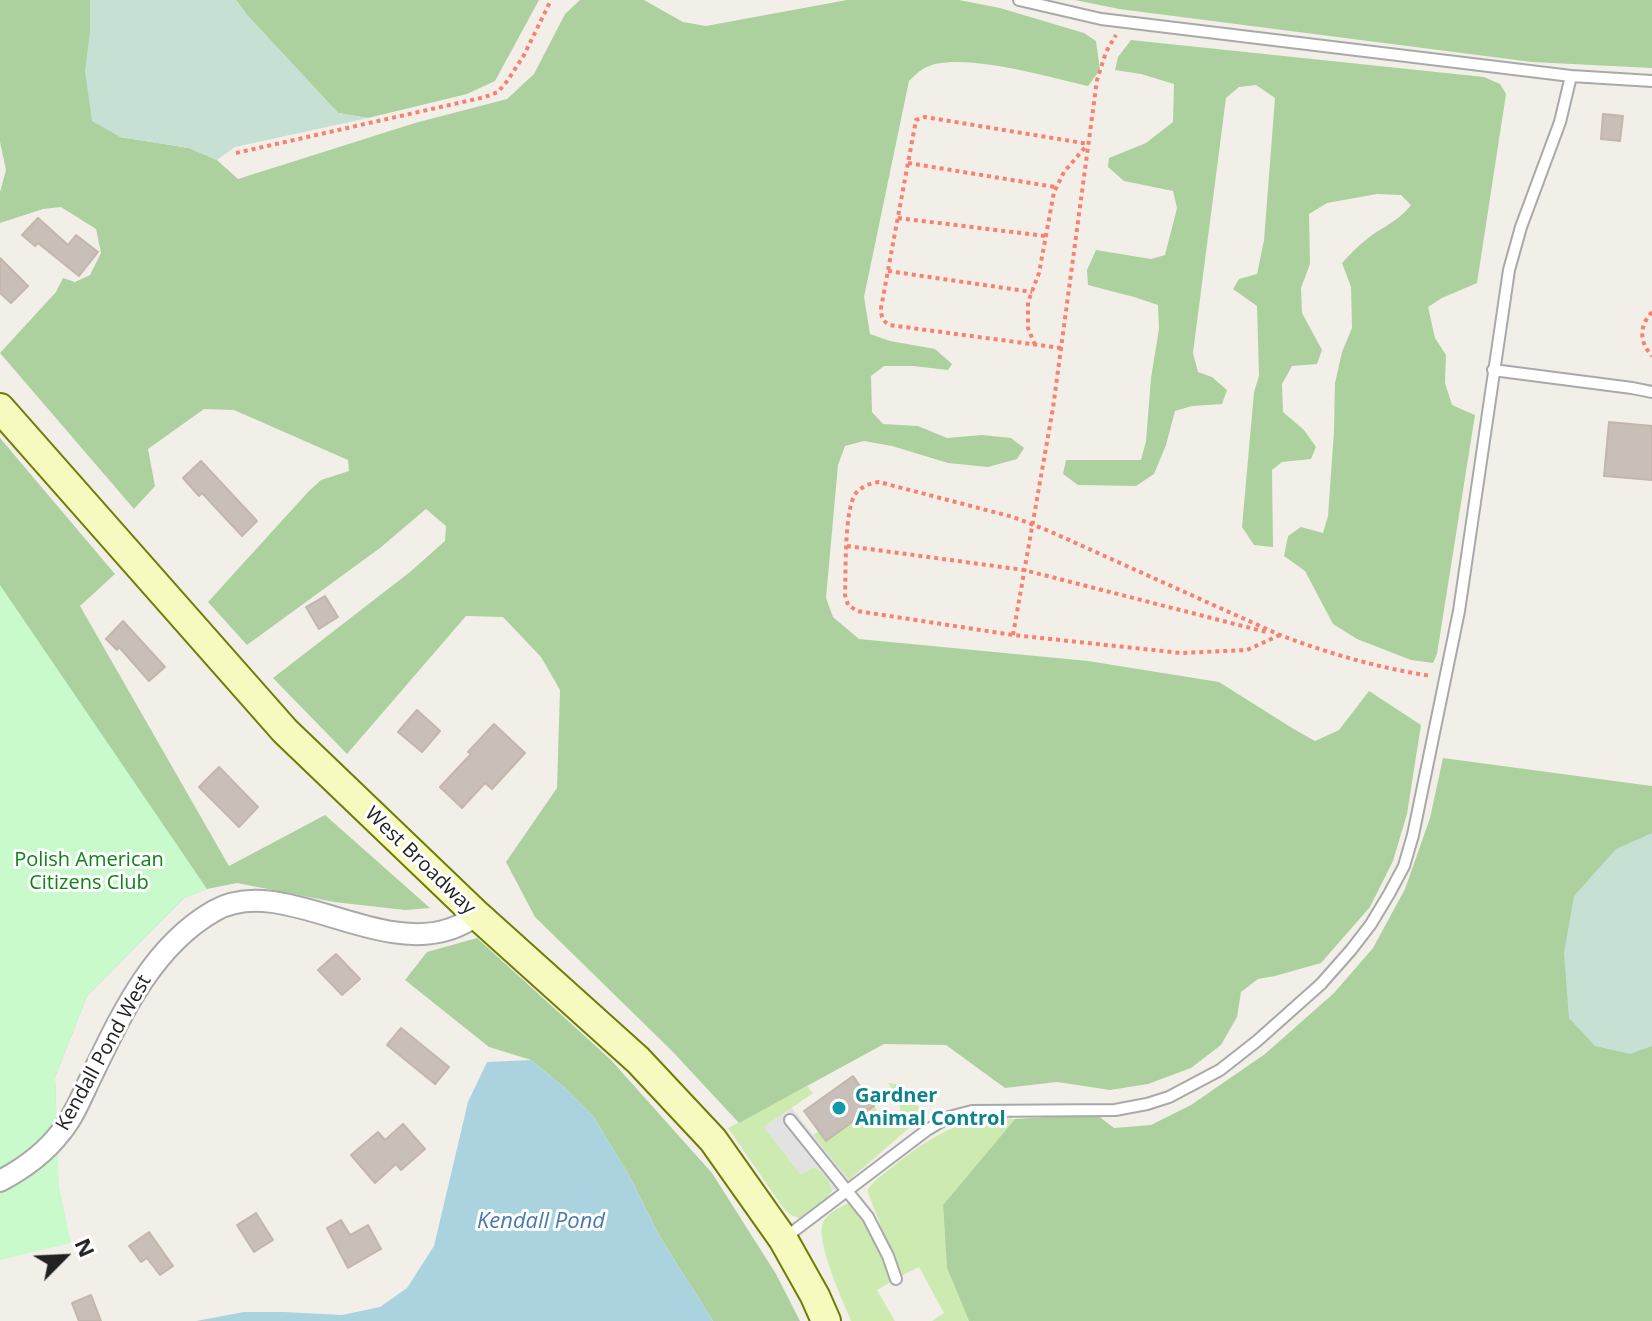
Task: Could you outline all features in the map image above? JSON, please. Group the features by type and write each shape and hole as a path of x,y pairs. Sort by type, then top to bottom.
{"main road":[{"name":"West Broadway","path":"0,408 285,731 478,916 638,1060 713,1140 783,1239 826,1321"}],"street":[{"name":"Kendall Pond West","path":"0,1181 24,1168 62,1132 133,994 164,952 198,921 214,911 247,900 262,900 361,926 406,933 450,929 478,916"}],"lane":[{"path":"1019,0 1101,19 1571,76 1652,81"},
{"path":"783,1239 927,1130 949,1117 972,1111 1115,1110 1169,1097 1220,1070 1321,984 1371,924 1404,866 1413,835 1459,611 1509,270 1521,227 1560,122 1571,76"},
{"path":"1493,370 1652,392"},
{"path":"790,1120 868,1217 896,1279"}],"path":[{"path":"236,153 498,92 524,55 551,0"},
{"path":"1013,635 1053,408 1097,80 1119,21"},
{"path":"1061,348 889,325 881,315 916,120 925,117 1089,144"},
{"path":"1035,345 1028,328 1027,314 1039,273 1056,187 1064,172 1089,144"},
{"path":"908,163 1056,187"},
{"path":"898,218 1045,236"},
{"path":"888,271 1032,292"},
{"path":"1652,312 1642,332 1644,345 1652,356"},
{"path":"1280,635 1247,650 1181,653 1013,635 857,611 850,608 845,595 849,510 857,492 879,482 1031,524 1317,649 1363,663 1445,678"},
{"path":"847,546 1024,570 1280,635"}],"green space":[{"path":"0,0 90,0 90,31 120,137 189,148 217,160 238,179 415,123 507,99 534,74 565,14 580,0 644,0 683,22 706,26 847,0 959,0 1000,8 1084,33 1096,41 1100,70 1088,86 1004,67 957,62 923,69 909,81 864,297 870,334 935,349 952,364 948,370 884,366 871,376 872,412 883,424 918,426 947,438 982,435 1011,438 1024,448 1017,459 988,467 948,463 864,441 845,446 838,465 826,598 833,617 859,639 1088,661 1219,682 1315,741 1339,730 1369,691 1421,725 1407,814 1393,861 1370,907 1321,963 1258,979 1241,992 1237,1017 1221,1045 1191,1068 1148,1084 1110,1090 1057,1082 1005,1088 946,1045 884,1044 739,1123 672,1051 535,917 506,862 557,788 560,690 541,657 503,617 466,616 347,754 273,678 410,572 445,541 446,526 426,509 380,548 247,645 208,602 308,492 321,480 349,471 348,460 234,410 204,409 148,449 155,486 134,509 0,353 56,292 63,278 75,282 90,275 101,253 96,229 61,207 43,209 0,223 0,192 6,170 0,142"},
{"path":"90,0 236,0 338,113 368,118 235,147 217,160 189,148 120,137 92,121 85,71"},
{"path":"236,0 539,0 495,81 467,94 368,118 338,113"},
{"path":"1075,0 1652,0 1652,68 1532,62 1119,9"},
{"path":"1131,40 1484,77 1500,84 1506,94 1477,283 1428,307 1435,338 1446,355 1445,383 1452,405 1475,415 1437,654 1433,663 1411,660 1357,639 1333,624 1305,571 1284,556 1288,536 1301,527 1323,533 1328,516 1335,383 1342,352 1352,328 1351,287 1342,263 1366,240 1407,210 1411,205 1401,195 1377,194 1327,203 1309,214 1310,264 1301,288 1302,313 1322,350 1317,364 1292,366 1282,384 1283,412 1304,430 1316,447 1311,459 1282,462 1272,470 1273,547 1254,545 1242,527 1254,392 1259,376 1257,306 1233,289 1239,279 1257,274 1264,240 1275,98 1256,85 1239,87 1226,98 1193,353 1198,372 1212,377 1227,390 1222,404 1192,406 1175,411 1154,474 1136,486 1078,485 1063,474 1066,460 1141,460 1146,441 1159,329 1158,305 1088,285 1087,270 1096,250 1151,259 1165,255 1177,208 1173,191 1124,181 1108,167 1109,158 1146,143 1173,122 1174,84 1115,70 1118,57"},
{"name":"Polish American Citizens Club","path":"0,438 115,574 80,606 229,866 325,815 430,908 405,910 334,902 237,883 184,898 87,996 55,1077 56,1110 0,1151"},
{"name":"Polish American Citizens Club","path":"0,585 207,889 184,898 87,996 55,1077 59,1187 71,1243 0,1260"},
{"path":"1443,758 1652,786 1652,1321 969,1321 947,1268 943,1205 1015,1119 1096,1114 1114,1128 1151,1125 1191,1105 1265,1054 1334,993 1373,948 1405,889 1430,818"},
{"path":"1652,833 1652,1046 1630,1054 1595,1046 1569,1018 1564,953 1574,896 1616,849"},
{"path":"477,938 611,1060 712,1173 776,1274 800,1321 713,1321 660,1237 629,1175 593,1116 531,1060 489,1047 405,980 427,952"},
{"path":"888,1083 896,1084 924,1115 849,1180 812,1136 874,1106 889,1128 900,1119 900,1109"},
{"path":"807,1086 813,1093 764,1127 801,1174 814,1167 830,1184 832,1191 825,1200 799,1218 784,1209 728,1128"},
{"path":"992,1117 1015,1119 943,1205 947,1268 969,1321 932,1321 944,1313 919,1267 899,1277 868,1189 938,1135"},
{"path":"849,1203 855,1206 883,1260 891,1282 877,1290 895,1321 851,1321 837,1286 823,1243 823,1222 838,1208"}],"shaded area":[{"path":"792,1108 849,1180 832,1191 831,1184 818,1169 813,1167 801,1174 764,1127"}],"water":[{"name":"Kendall Pond","path":"531,1060 593,1116 629,1175 660,1237 713,1321 196,1321 244,1312 342,1315 380,1307 407,1288 434,1246 468,1102 487,1062"}],"building":[{"path":"1603,114 1623,116 1620,141 1601,139"},
{"path":"38,218 68,245 76,235 98,252 79,276 38,243 35,246 22,235"},
{"path":"0,258 28,286 11,303 0,293"},
{"path":"1609,422 1652,426 1652,480 1604,476"},
{"path":"201,461 257,521 242,536 202,493 199,496 183,478"},
{"path":"325,596 338,617 319,629 306,607"},
{"path":"123,621 165,667 149,681 119,647 117,650 106,639"},
{"path":"417,710 440,731 422,752 398,732"},
{"path":"494,724 525,753 492,789 485,783 462,808 440,787"},
{"path":"219,767 258,807 239,827 199,787"},
{"path":"336,954 360,979 342,995 318,970"},
{"path":"401,1028 449,1067 435,1084 387,1045"},
{"name":"Gardner Animal Control","path":"853,1076 874,1106 826,1141 804,1111"},
{"path":"403,1124 425,1149 401,1170 396,1164 375,1183 351,1155 378,1132 385,1140"},
{"path":"256,1213 273,1240 254,1252 237,1225"},
{"path":"341,1220 350,1235 368,1225 381,1249 348,1268 327,1228"},
{"path":"149,1232 173,1266 160,1275 147,1258 141,1262 129,1246"},
{"path":"91,1295 101,1321 79,1321 72,1303"}],"place":[{"name":"Gardner Animal Control","path":"839,1108"}]}
